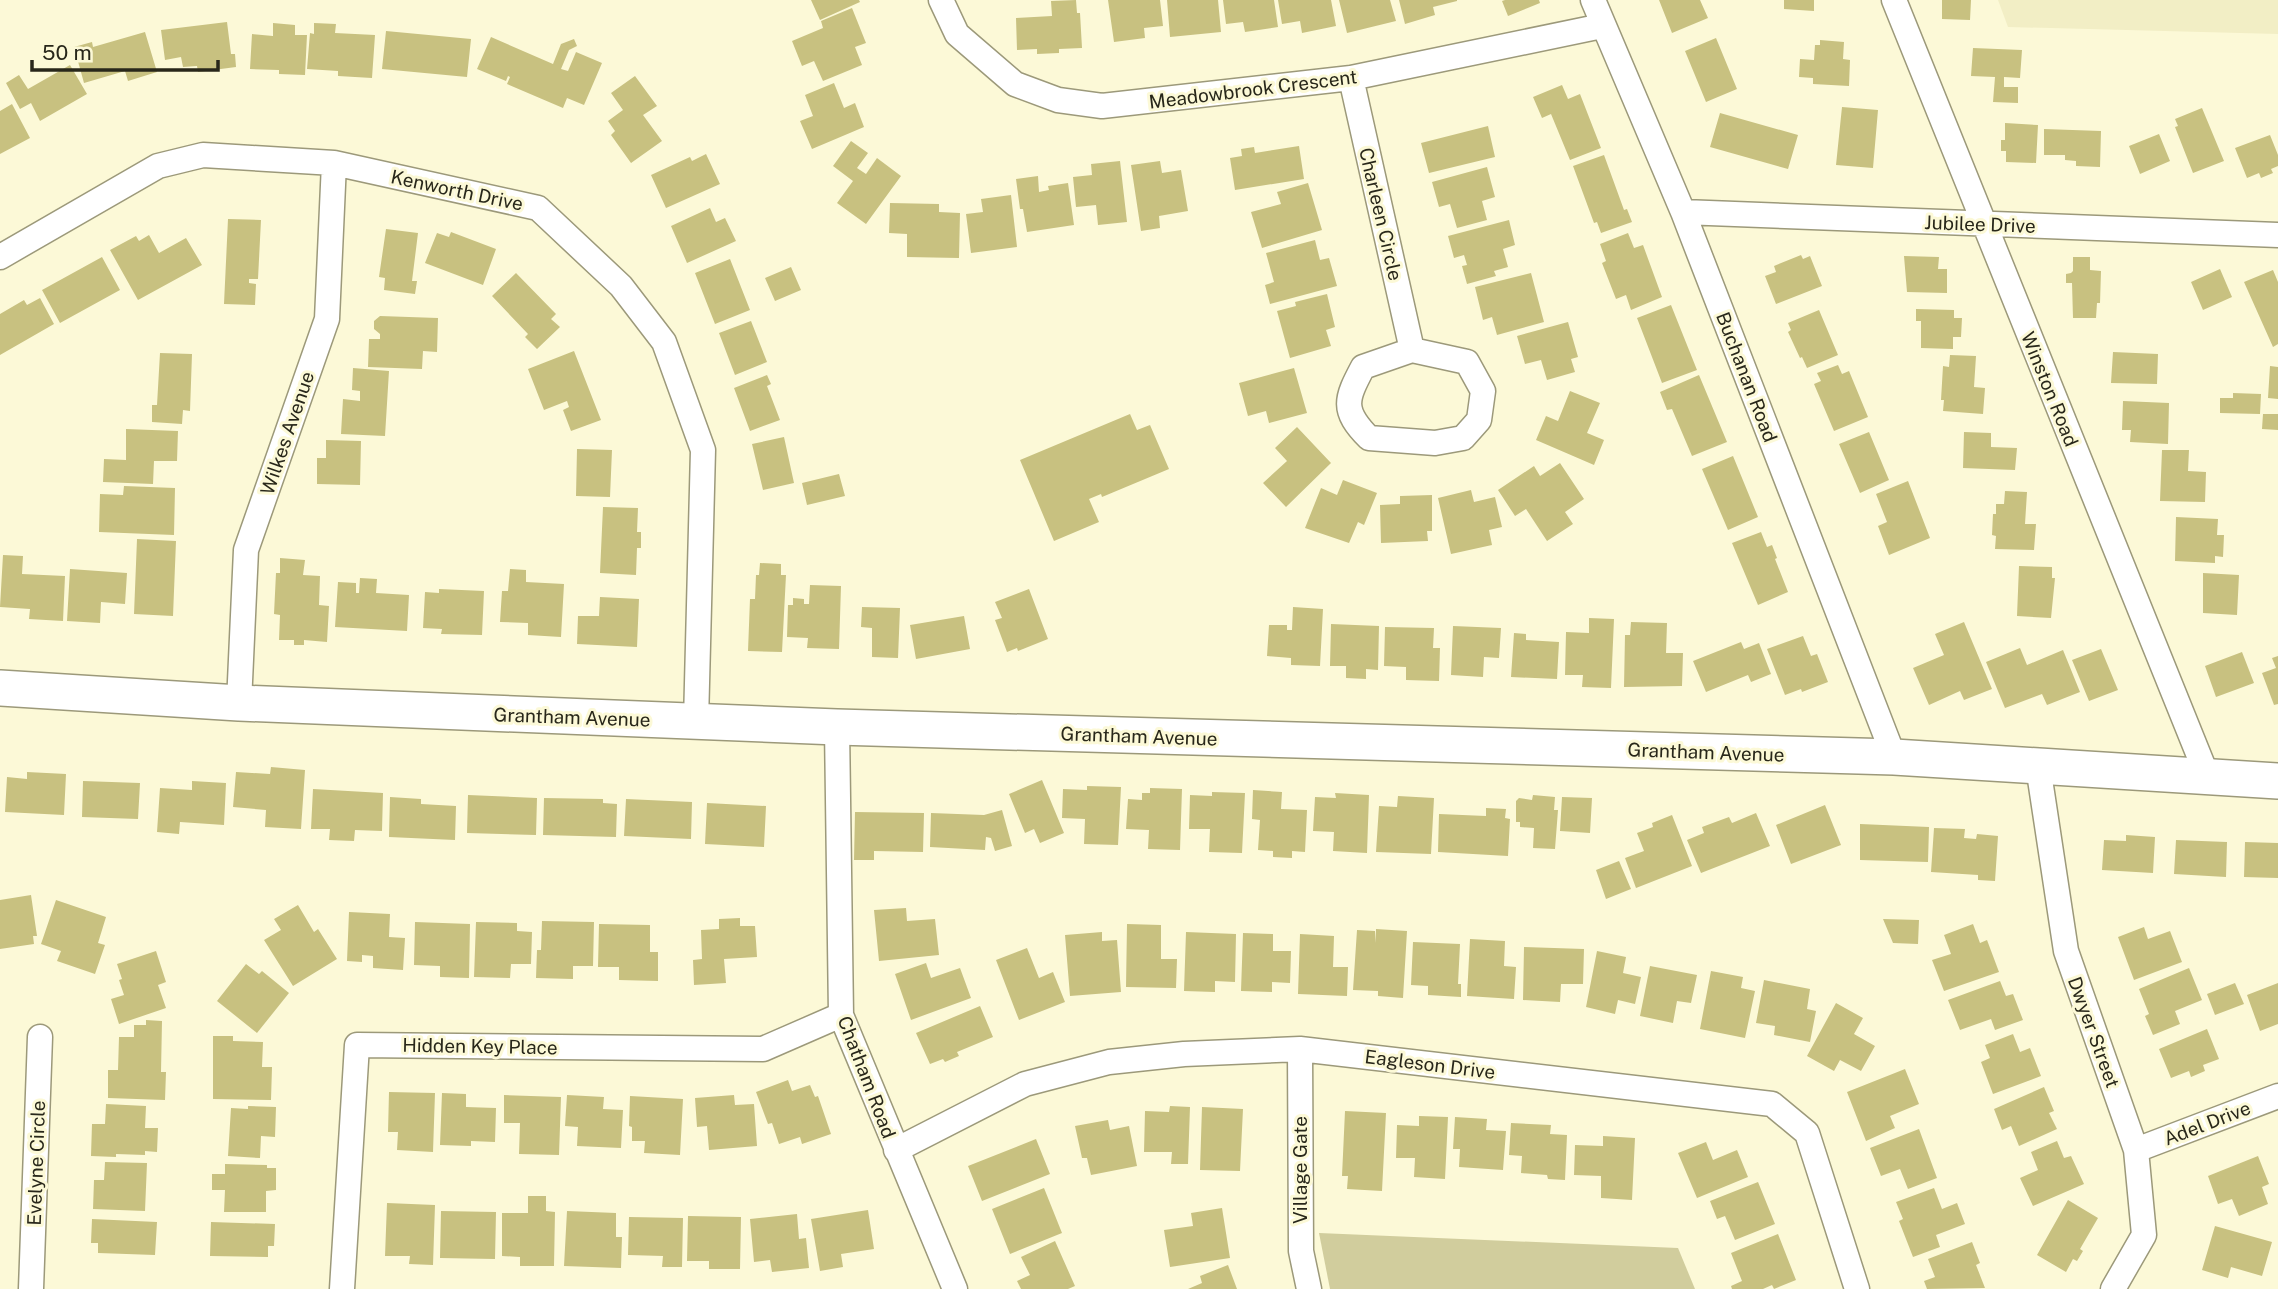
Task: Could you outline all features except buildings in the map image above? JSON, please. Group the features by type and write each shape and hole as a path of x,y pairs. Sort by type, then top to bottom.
{"street":[{"name":"Meadowbrook Crescent","path":"941,0 957,34 1016,84 1058,100 1102,106 1351,78 1602,26"},
{"name":"Buchanan Road","path":"1593,0 1682,212 1894,757"},
{"name":"Winston Road","path":"1894,0 2208,778"},
{"name":"Charleen Circle","path":"1351,78 1412,350"},
{"name":"Kenworth Drive","path":"0,257 158,166 204,155 334,163 538,208 621,286 664,342 702,450 696,722"},
{"name":"Wilkes Avenue","path":"239,703 246,550 327,319 334,163"},
{"name":"Jubilee Drive","path":"1682,212 2278,235"},
{"path":"1412,350 1466,362 1483,391 1479,420 1463,438 1435,443 1369,438 1354,423 1348,395 1363,367 1412,350"},
{"name":"Grantham Avenue","path":"0,688 239,703 696,722 1894,757 2278,781"},
{"name":"Chatham Road","path":"837,727 841,1015 955,1289"},
{"name":"Dwyer Street","path":"2038,766 2066,951 2136,1150 2144,1235 2113,1289"},
{"name":"Hidden Key Place","path":"342,1289 358,1045 763,1049 841,1015"},
{"name":"Evelyne Circle","path":"31,1289 40,1037"},
{"name":"Eagleson Drive","path":"896,1150 1025,1084 1109,1062 1184,1054 1300,1049 1772,1104 1807,1133 1857,1289"},
{"name":"Village Gate","path":"1300,1049 1301,1251 1309,1289"},
{"name":"Adel Drive","path":"2136,1150 2278,1096"}],"shaded area":[{"path":"1998,0 2278,0 2278,34 2008,27"},
{"path":"1319,1233 1678,1248 1695,1289 1330,1289"}]}
